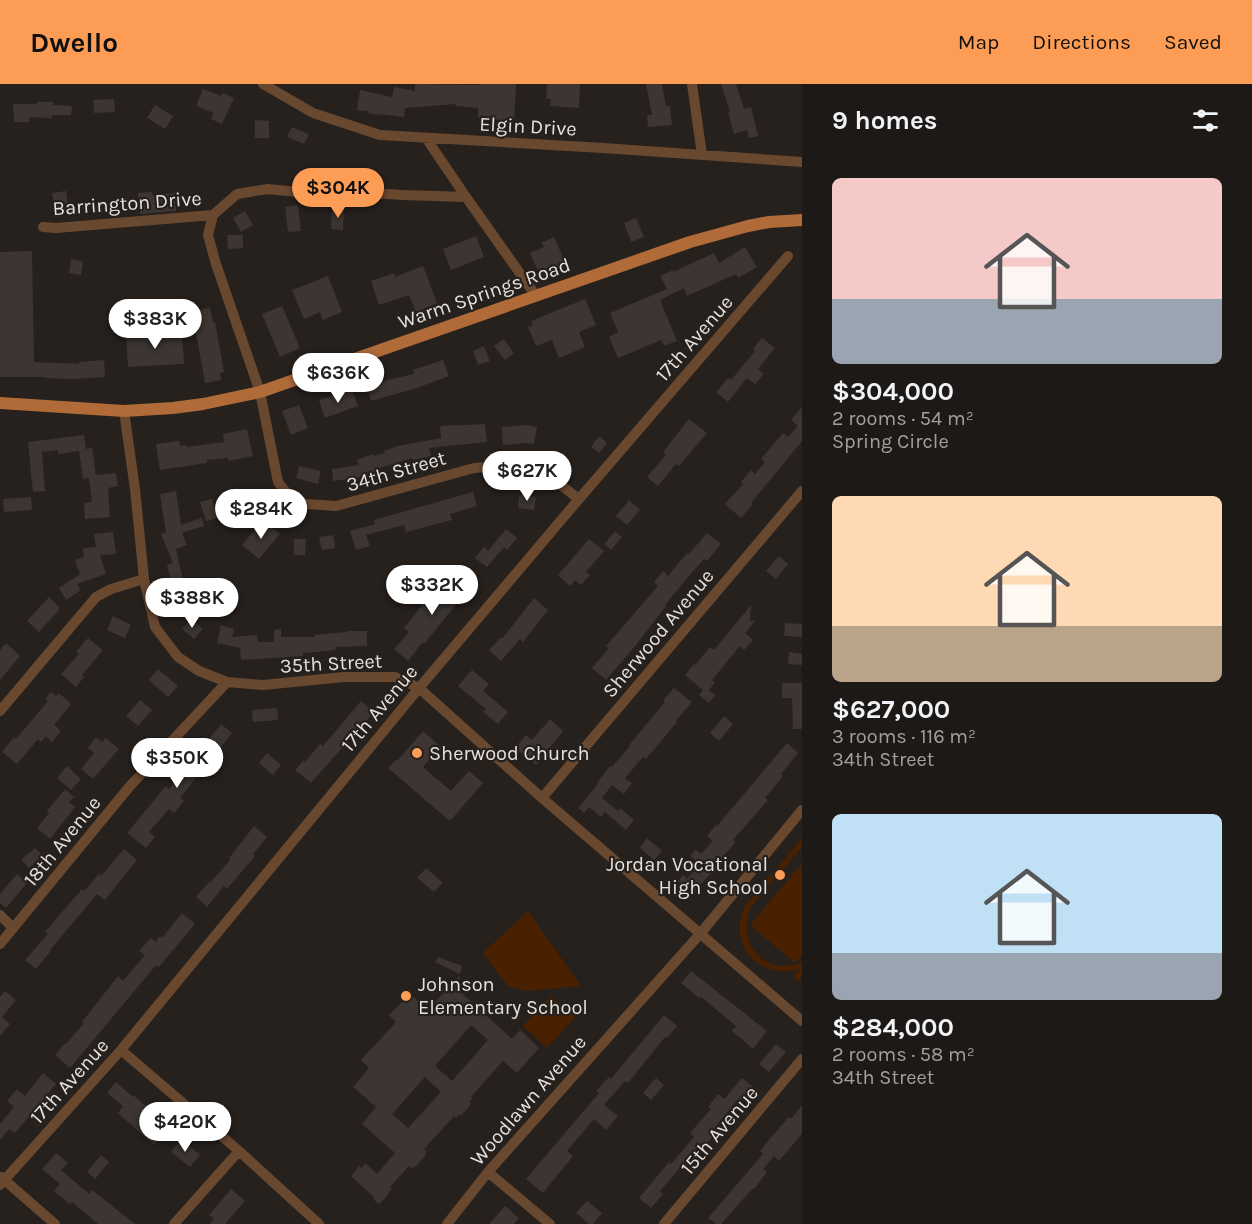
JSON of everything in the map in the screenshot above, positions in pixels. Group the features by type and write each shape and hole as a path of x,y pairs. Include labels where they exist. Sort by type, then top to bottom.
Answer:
{"main road":[{"name":"Warm Springs Road","path":"0,403 124,411 203,404 260,392 690,243 748,226 802,220"}],"street":[{"name":"Elgin Drive","path":"263,84 313,113 380,135 802,162"},
{"path":"692,84 702,155"},
{"path":"426,138 536,296"},
{"path":"213,215 237,194 268,189 318,194 359,192 466,197"},
{"name":"Barrington Drive","path":"43,227 56,228 213,215"},
{"name":"34th Street","path":"213,215 208,235 260,392 278,482 290,497 306,504 336,506 474,468 527,466 549,476 579,499"},
{"name":"17th Avenue","path":"1,1181 121,1050 418,688 788,256"},
{"name":"35th Street","path":"124,411 144,579 155,627 178,657 199,671 226,682 263,685 344,677 395,677 418,688 542,798 802,1021"},
{"name":"Sherwood Avenue","path":"542,798 802,491"},
{"path":"0,711 96,597 111,589 144,579"},
{"name":"18th Avenue","path":"0,944 130,786 226,682"},
{"name":"Woodlawn Avenue","path":"447,1224 488,1172 700,934 802,810"},
{"path":"0,915 14,928"},
{"path":"121,1050 239,1151 319,1224"},
{"name":"15th Avenue","path":"664,1224 802,1059"},
{"path":"174,1224 239,1151"},
{"path":"488,1172 550,1224"},
{"path":"1,1181 55,1224"}],"shaded area":[{"path":"802,838 802,847 751,907 747,920 750,944 765,961 789,966 802,962 802,977 798,981 793,977 799,969 781,971 760,965 755,961 743,944 740,924 746,904"},
{"path":"802,863 802,955 795,963 750,925"},
{"path":"528,911 581,986 527,991 508,986 483,953"},
{"path":"551,995 575,1017 547,1048 523,1026"}],"building":[{"path":"415,84 516,84 514,121 478,118 478,108 456,106 456,104 405,108 404,117 357,110 360,90 392,97 394,87 415,91"},
{"path":"547,84 580,84 579,108 550,106 551,99 546,99"},
{"path":"646,84 662,84 666,106 670,106 672,125 648,127 647,115 652,115"},
{"path":"721,84 736,84 744,109 751,107 758,136 749,138 747,130 734,134"},
{"path":"203,89 234,98 222,124 211,119 214,113 196,106"},
{"path":"114,99 115,112 94,113 93,100"},
{"path":"37,102 53,102 53,105 72,106 71,115 52,115 52,118 29,117 29,122 14,122 13,104 37,104"},
{"path":"155,105 173,116 165,129 147,118"},
{"path":"255,120 269,121 269,138 255,138"},
{"path":"292,127 309,134 304,144 287,137"},
{"path":"66,191 69,213 56,215 52,193"},
{"path":"152,192 152,195 175,193 176,211 140,214 138,193"},
{"path":"298,205 301,231 288,232 285,207"},
{"path":"332,208 344,208 343,230 331,229"},
{"path":"245,211 253,225 241,232 233,218"},
{"path":"636,218 644,237 631,242 624,223"},
{"path":"227,235 243,235 243,248 228,249"},
{"path":"476,236 484,257 451,270 443,249"},
{"path":"554,237 566,264 540,275 530,253 544,247 541,243"},
{"path":"745,247 757,267 738,278 736,274 687,296 684,288 660,300 677,341 664,346 661,340 618,358 609,337 618,332 610,313 667,289 660,276 714,253 719,263"},
{"path":"32,251 34,362 79,364 79,362 104,360 105,377 75,379 0,377 0,252"},
{"path":"71,259 83,261 81,275 69,273"},
{"path":"423,266 437,303 416,312 409,295 379,305 371,281 394,273 395,277"},
{"path":"328,276 342,312 323,320 320,312 304,319 292,290"},
{"path":"585,299 596,325 579,332 585,347 559,358 552,340 536,346 528,327 533,325 531,321"},
{"path":"282,306 300,348 280,357 262,314"},
{"path":"210,308 213,322 215,322 224,372 220,373 221,380 205,383 192,311"},
{"path":"182,332 184,364 128,367 126,335"},
{"path":"762,338 775,348 758,369 764,374 755,384 747,378 728,402 716,392 728,378 731,380 755,351 753,349"},
{"path":"504,339 514,353 505,360 494,346"},
{"path":"484,346 490,361 478,365 473,351"},
{"path":"443,360 449,376 371,401 367,385 414,374 413,370"},
{"path":"352,390 358,406 325,418 319,400"},
{"path":"299,405 308,428 291,435 282,411"},
{"path":"802,407 802,441 741,518 725,504 743,484 741,482 751,470 755,474 765,462 761,459 783,433 788,437 798,426 791,420"},
{"path":"689,419 707,433 679,466 676,464 658,486 647,477 666,455 663,452"},
{"path":"485,424 487,442 429,448 431,456 413,460 412,458 357,478 333,481 332,469 359,465 357,460 373,454 374,456 385,453 384,451 398,446 441,438 440,426"},
{"path":"525,425 537,427 534,444 503,445 502,427"},
{"path":"247,429 253,456 229,461 228,458 207,460 207,463 160,470 156,444 179,441 180,446 186,445 186,447 224,442 223,434"},
{"path":"84,435 86,449 92,448 96,475 116,473 118,486 108,488 110,517 85,519 84,503 92,502 89,478 83,479 79,451 58,454 58,450 42,452 45,491 33,492 28,442"},
{"path":"599,436 607,443 599,453 591,447"},
{"path":"299,466 321,471 318,484 296,478"},
{"path":"176,491 181,525 202,518 204,526 182,533 187,545 176,549 183,580 179,581 194,607 183,613 171,593 174,592 167,565 173,563 161,534 166,533 160,494"},
{"path":"473,492 477,506 450,514 452,520 406,532 404,525 366,535 370,546 356,550 350,531 375,524 374,520"},
{"path":"519,495 536,497 534,510 518,508"},
{"path":"31,497 32,510 4,512 3,499"},
{"path":"212,499 217,518 206,521 200,502"},
{"path":"629,500 640,510 627,525 616,516"},
{"path":"263,520 280,534 259,559 242,545"},
{"path":"506,529 517,538 507,550 504,547 487,567 475,558 484,547 488,551"},
{"path":"615,531 622,537 611,550 604,544"},
{"path":"113,532 116,554 100,555 106,574 77,584 81,590 66,600 59,588 80,574 75,560 84,557 83,548 96,547 94,534"},
{"path":"707,533 721,544 707,561 704,559 688,577 606,680 592,668 609,648 606,646 658,586 654,582 663,571 668,576"},
{"path":"333,535 335,548 322,550 319,537"},
{"path":"294,539 306,539 305,555 294,555"},
{"path":"589,539 604,551 586,572 590,575 581,585 575,580 570,586 558,575"},
{"path":"779,556 788,564 776,579 766,571"},
{"path":"466,571 476,580 408,661 394,649 409,632 404,628 429,596 434,601 448,584 452,587"},
{"path":"49,597 59,607 59,610 39,632 27,621"},
{"path":"534,598 548,610 523,642 520,639 501,661 489,650 500,638 502,639"},
{"path":"751,605 750,621 755,621 745,633 753,640 744,650 740,646 712,680 715,682 709,690 715,695 709,703 699,695 703,690 685,675 710,647 714,650"},
{"path":"113,616 131,625 125,638 107,630"},
{"path":"191,619 203,629 194,639 182,629"},
{"path":"785,623 802,624 802,637 784,636"},
{"path":"221,625 234,629 232,637 257,635 258,642 274,642 274,630 281,629 281,637 315,637 315,635 347,631 367,631 367,646 335,647 336,650 303,653 303,656 241,660 240,648 217,643"},
{"path":"88,638 103,650 82,675 84,677 76,687 61,674 79,654 76,652"},
{"path":"6,643 20,656 0,680 0,650"},
{"path":"789,652 802,654 802,665 788,664"},
{"path":"158,669 178,686 168,697 149,680"},
{"path":"472,670 489,684 483,691 508,712 498,724 483,712 486,709 458,686"},
{"path":"782,683 802,683 802,729 793,729 792,698 782,698"},
{"path":"674,688 692,702 646,759 643,757 625,778 632,783 624,794 612,785 602,798 618,811 620,808 634,820 626,830 605,812 601,817 589,807 584,813 578,808 610,766 612,767 630,746"},
{"path":"51,692 56,696 59,693 71,704 54,725 61,731 52,742 46,736 41,742 38,739 17,764 2,752 48,701 45,699"},
{"path":"140,700 152,710 138,726 126,716"},
{"path":"361,701 374,712 311,783 295,770 320,744 323,746"},
{"path":"277,708 278,720 253,722 252,710"},
{"path":"724,716 733,724 719,741 710,733"},
{"path":"550,719 563,731 536,765 515,748 526,735 532,740"},
{"path":"221,724 232,733 180,798 184,801 174,813 169,809 149,832 155,837 146,848 127,833 166,786 169,789"},
{"path":"423,731 440,746 423,767 451,791 469,771 483,783 450,821 388,768"},
{"path":"96,737 102,742 106,738 119,749 93,779 81,769 94,753 88,748"},
{"path":"787,743 798,753 765,798 768,800 733,840 736,842 720,860 722,861 693,893 678,881 683,875 687,879 700,864 690,856 696,850 701,854 713,841 707,836"},
{"path":"267,753 281,765 273,775 259,763"},
{"path":"67,766 81,779 71,790 57,778"},
{"path":"65,789 74,797 69,802 75,807 50,839 37,828"},
{"path":"254,826 267,837 253,854 255,856 227,889 224,886 207,907 196,897 230,860 229,858"},
{"path":"647,838 662,851 654,860 640,848"},
{"path":"35,848 42,855 29,868 21,860"},
{"path":"124,849 137,860 105,900 97,894 36,969 25,960 48,934 45,932 82,889 84,891 99,874 101,876"},
{"path":"426,868 443,883 434,892 417,878"},
{"path":"17,874 27,883 6,908 0,903 0,894"},
{"path":"182,913 195,924 159,967 156,965 70,1068 55,1055 84,1023 82,1022 118,976 123,981 145,955 139,951 151,938 156,942 160,936 162,938"},
{"path":"438,957 462,966 460,974 435,962"},
{"path":"691,971 767,1031 753,1049 732,1031 736,1026 681,983"},
{"path":"460,975 457,989 512,1039 520,1030 539,1048 517,1073 503,1061 471,1097 469,1102 471,1104 461,1116 459,1114 456,1118 454,1116 424,1149 427,1152 426,1155 412,1169 409,1166 390,1187 392,1189 389,1194 379,1204 351,1176 359,1166 362,1168 365,1163 377,1174 395,1153 362,1124 376,1107 353,1087 369,1068 361,1060 396,1022 389,1015 410,994 428,1010","holes":["471,1025 488,1040 452,1081 435,1066","425,1077 441,1092 408,1128 392,1114"]},
{"path":"5,991 16,1000 2,1017 10,1024 0,1036 0,997"},
{"path":"664,1015 677,1026 667,1038 665,1037 628,1083 625,1081 604,1105 618,1116 606,1130 594,1119 567,1151 573,1156 543,1193 526,1179 599,1093 596,1091 609,1077 611,1079"},
{"path":"776,1044 786,1052 769,1072 759,1064"},
{"path":"43,1073 56,1084 15,1133 9,1129 0,1140 0,1124 14,1107 7,1101 17,1089 25,1096"},
{"path":"656,1078 664,1085 651,1100 643,1093"},
{"path":"742,1078 753,1087 741,1101 739,1098 716,1126 720,1128 689,1165 685,1162 660,1191 663,1194 651,1208 639,1198 669,1162 671,1164 694,1137 690,1133 711,1109 708,1107 718,1094 724,1099"},
{"path":"116,1082 152,1111 148,1115 166,1130 154,1145 118,1113 123,1106 107,1093"},
{"path":"802,1105 802,1134 779,1161 774,1156 763,1169 767,1172 754,1189 721,1224 716,1224 708,1218 763,1154 760,1151 774,1134 789,1117 791,1119"},
{"path":"181,1139 200,1155 190,1167 171,1152"},
{"path":"56,1153 68,1163 61,1170 89,1194 92,1190 135,1224 98,1224 72,1202 70,1204 54,1191 60,1184 42,1169"},
{"path":"101,1155 109,1162 95,1179 87,1172"},
{"path":"231,1189 245,1201 225,1224 210,1224 214,1219 209,1215"},
{"path":"587,1201 602,1213 593,1224 589,1224 576,1213"},
{"path":"505,1206 519,1218 514,1224 489,1224"}],"place":[{"name":"Sherwood Church","path":"417,753"},
{"name":"Jordan Vocational High School","path":"780,875"},
{"name":"Johnson Elementary School","path":"406,996"}]}
